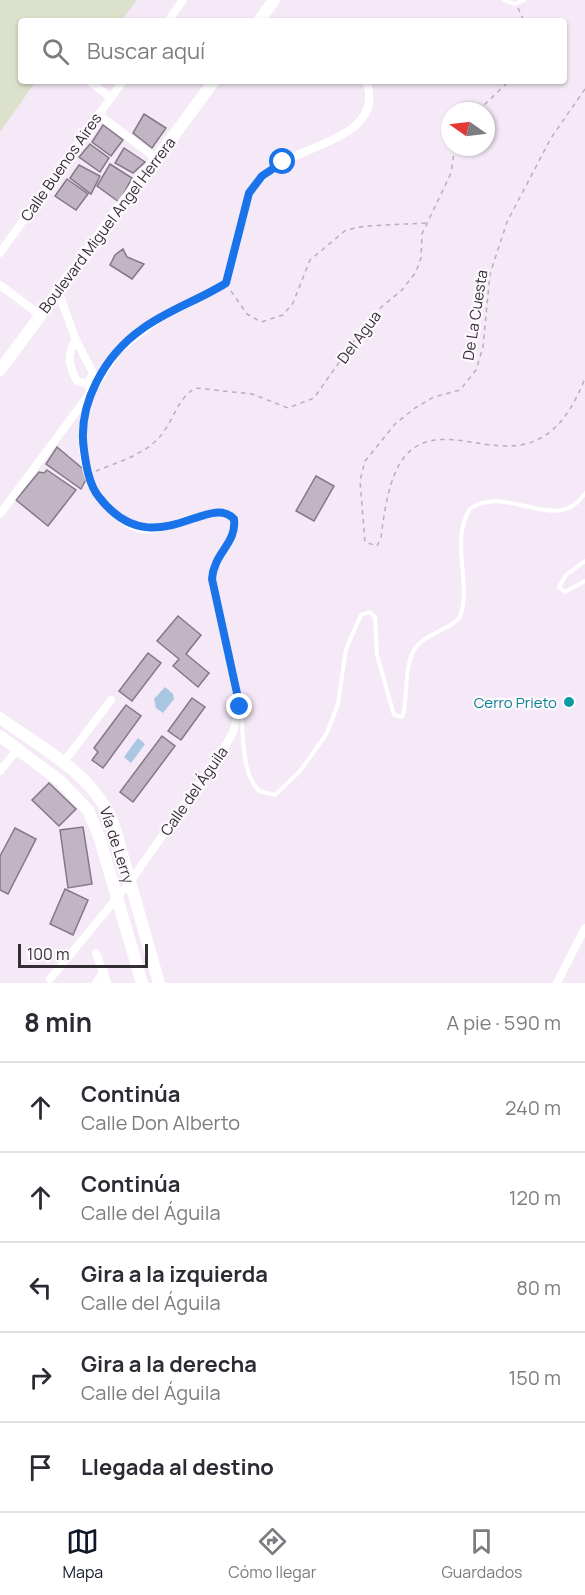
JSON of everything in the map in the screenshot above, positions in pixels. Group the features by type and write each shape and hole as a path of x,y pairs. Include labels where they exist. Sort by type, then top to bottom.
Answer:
{"street":[{"path":"170,18 183,0"},
{"path":"261,18 274,0"},
{"path":"93,84 110,97"},
{"name":"Calle Buenos Aires","path":"0,253 121,84"},
{"name":"Boulevard Miguel Angel Herrera","path":"1,366 212,84"},
{"path":"0,514 118,350 141,330 226,283 244,209 256,183 283,162 345,134 354,127 363,117 371,96 367,84"},
{"path":"98,114 157,159"},
{"path":"0,285 40,315"},
{"path":"58,291 76,340 93,373 82,439 89,474 99,497 114,513 136,527 161,529 216,512 227,514 234,519 234,531 216,559 212,579 240,707"},
{"path":"76,340 72,346 69,365 76,381 89,388"},
{"path":"63,763 111,700"},
{"name":"Calle del Águila","path":"50,979 129,882 227,743 240,707"},
{"name":"Vía de Lerry","path":"0,718 63,763 87,783 106,806 115,829 159,983"},
{"name":"Vía de Lerry","path":"0,736 38,763 71,791 88,810 99,836 142,983"},
{"path":"0,771 18,748"},
{"path":"38,763 47,752"},
{"path":"556,983 585,928"},
{"path":"96,953 108,983"},
{"path":"138,966 152,962"},
{"path":"96,983 104,971"}],"lane":[{"path":"504,0 515,4 524,0"},
{"path":"240,707 251,778 259,791 275,795 301,770 327,733 338,704 346,650 361,615 367,612 374,614 376,649 385,690 394,715 402,717 405,713 405,684 414,650 430,634 454,623 461,614 465,581 461,538 470,509 485,503 504,502 561,511 576,503 585,493"},
{"path":"585,561 566,575 559,587 565,592 585,581"}],"path":[{"path":"515,4 522,18"},
{"path":"487,102 506,84"},
{"name":"De La Cuesta","path":"585,89 551,138 507,222 490,274 483,347 472,377 460,390 434,397 415,408 395,424 365,461 360,481 365,542 377,546 381,538 394,478 406,455 420,444 444,440 518,447 547,436 574,406 585,378"},
{"name":"Del Agua","path":"89,474 148,446 162,435 182,397 195,388 252,394 288,408 314,398 373,314 402,290 416,272 421,258 422,234 451,173 454,156"},
{"path":"226,283 247,314 261,322 270,321 283,315 293,303 310,260 346,230 366,226 426,223"}],"green space":[{"path":"0,0 137,0 123,18 18,18 18,84 34,84 0,132"}],"water":[{"path":"165,687 173,694 174,699 163,713 156,708 154,699"},
{"path":"138,738 145,744 131,763 124,757"}],"building":[{"path":"144,114 166,128 152,148 133,133"},
{"path":"103,125 123,140 111,156 92,142"},
{"path":"90,144 109,158 100,172 79,157"},
{"path":"124,148 145,162 133,173 115,163"},
{"path":"110,164 132,178 119,202 97,186"},
{"path":"79,165 100,176 91,194 70,178"},
{"path":"67,179 88,194 76,210 55,196"},
{"path":"123,249 127,257 144,264 132,279 110,265 115,255"},
{"path":"57,447 89,474 81,489 46,464"},
{"path":"47,470 76,490 48,526 16,500 39,472 44,473"},
{"path":"316,476 334,486 314,521 296,511"},
{"path":"178,616 201,635 186,654 209,673 198,687 173,666 179,659 157,641"},
{"path":"148,653 161,663 132,701 119,691"},
{"path":"192,698 205,707 181,740 168,731"},
{"path":"126,705 141,716 103,768 92,760 98,752 94,748"},
{"path":"162,736 175,746 133,802 120,792"},
{"path":"49,783 76,809 59,826 32,800"},
{"path":"83,827 92,884 68,888 60,830"},
{"path":"15,828 36,839 8,894 0,890 0,856"},
{"path":"65,889 88,900 73,935 50,924"}],"place":[{"name":"Cerro Prieto","path":"569,702"}],"route":[{"path":"240,707 212,579 213,565 234,531 234,519 227,514 216,512 161,529 142,529 130,524 114,513 93,488 82,439 91,392 118,350 141,330 160,318 226,283 232,268 249,193 262,176 283,162"}]}
